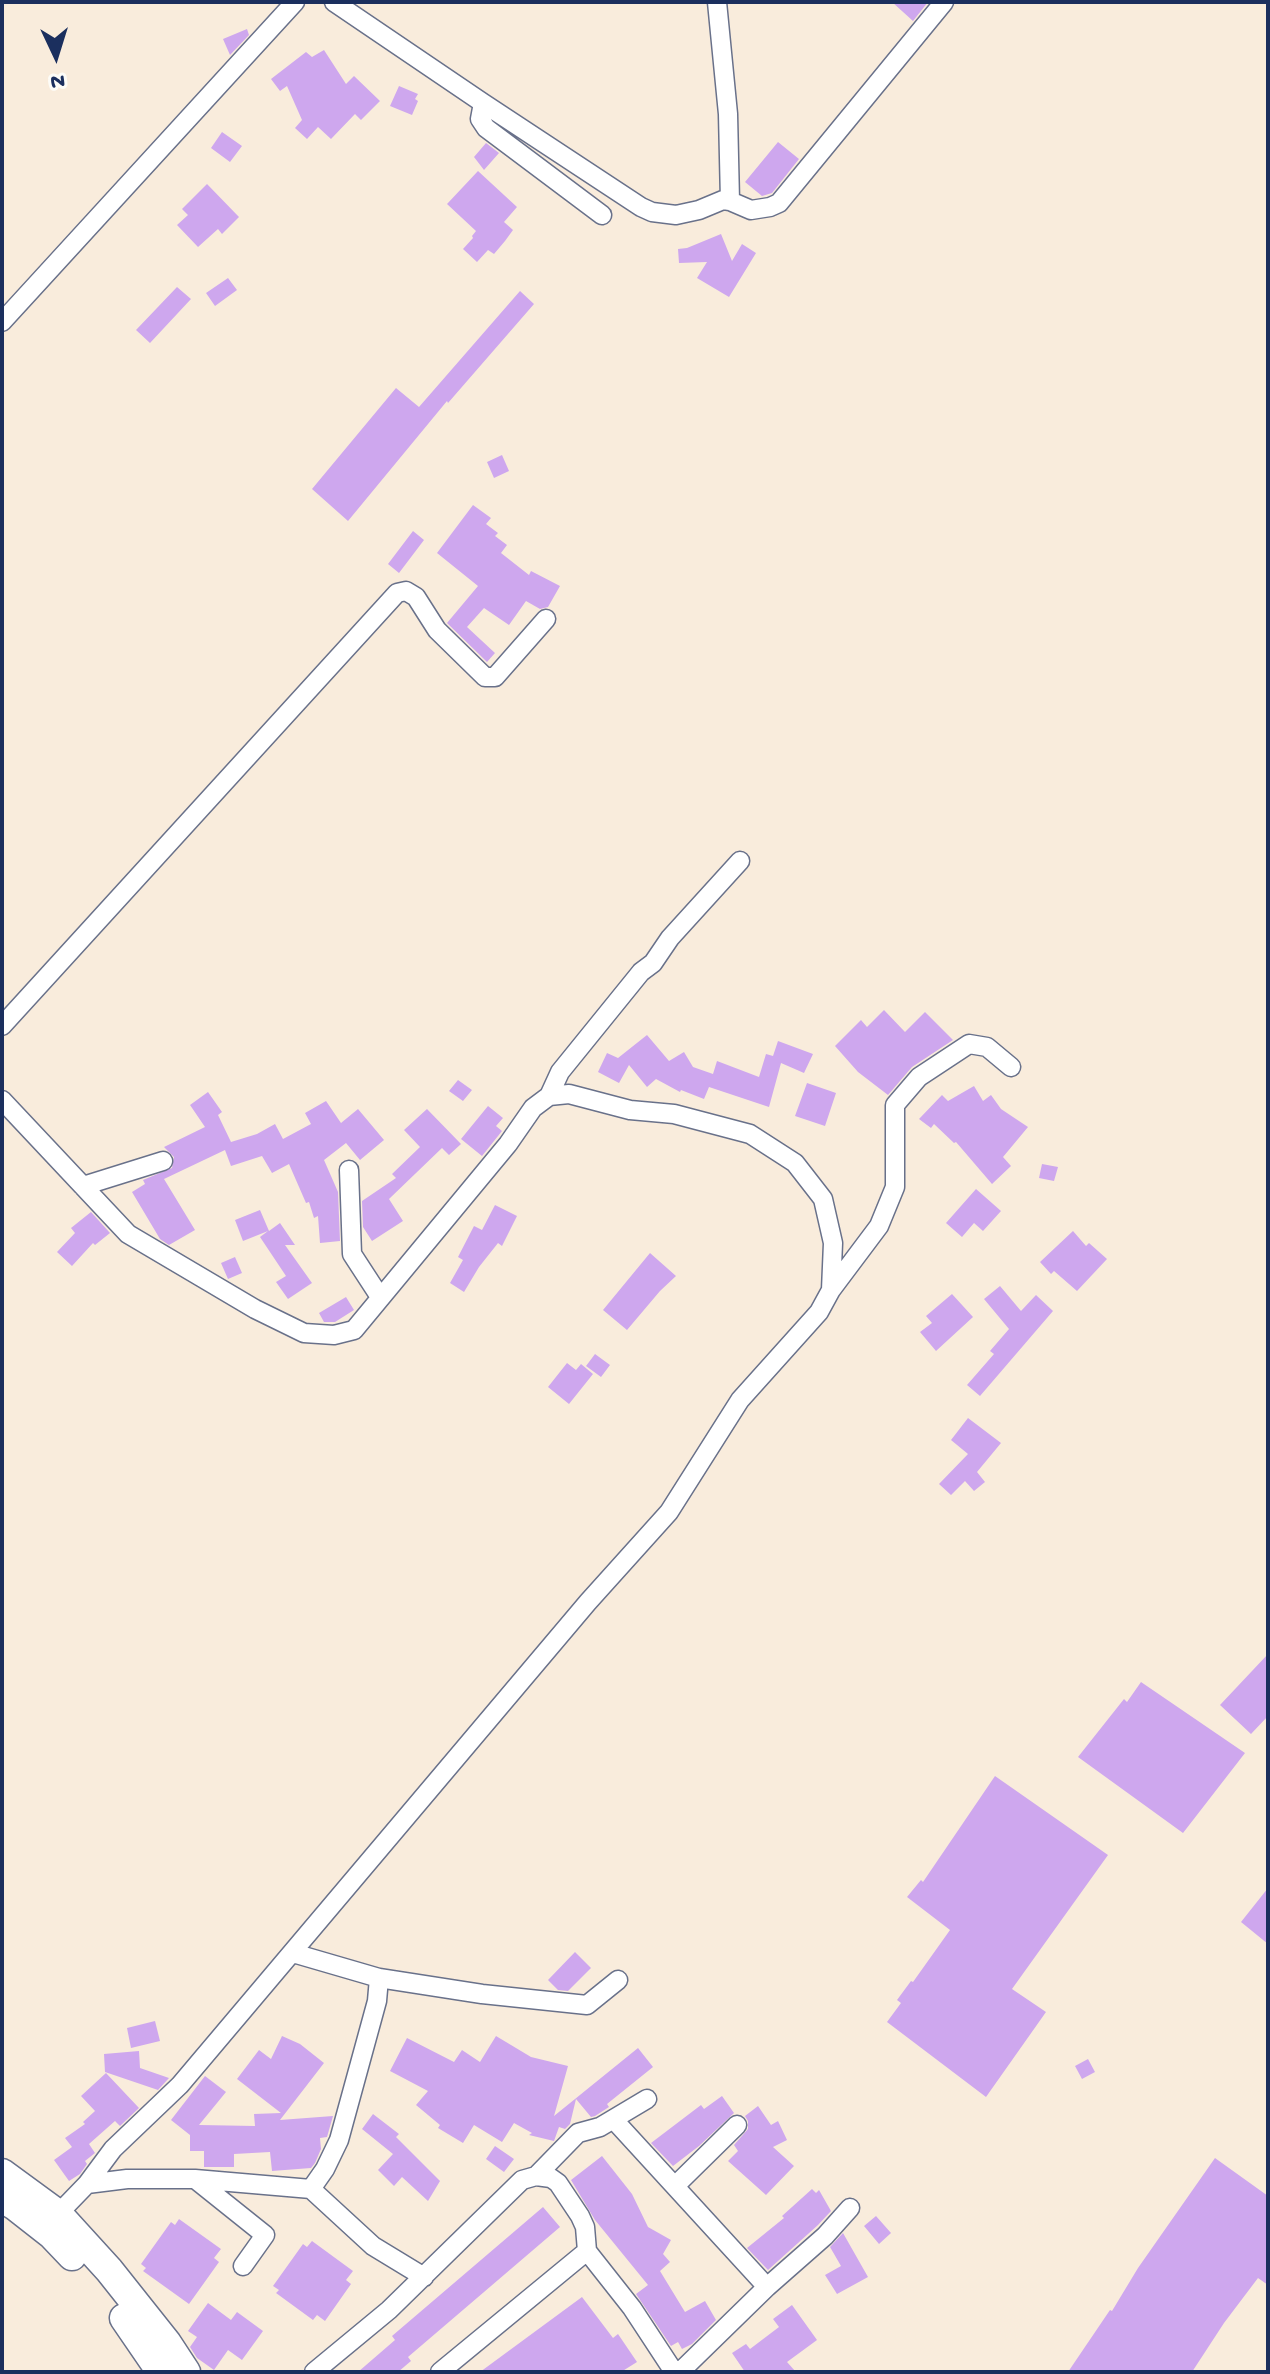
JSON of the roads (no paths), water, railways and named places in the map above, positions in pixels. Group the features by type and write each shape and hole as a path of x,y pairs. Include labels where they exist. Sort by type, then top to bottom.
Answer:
{"main road":[{"path":"2,2173 58,2214 109,2270 186,2372"},
{"path":"2,2198 52,2235 90,2275 161,2372"}],"street":[{"path":"5,312 295,2"},
{"path":"334,2 641,207 676,215 699,210 716,201 730,201 751,210 761,210 786,197 944,2"},
{"path":"717,2 728,114 730,201"},
{"path":"483,103 480,119 486,128 602,215"},
{"path":"2,1026 397,593 406,591 416,597 437,630 485,677 495,677 546,619"},
{"path":"2,1100 128,1234 255,1309 304,1333 334,1335 354,1330 500,1153 533,1108 549,1096 560,1072 641,972 653,963 670,938 740,861"},
{"path":"58,2214 87,2184 113,2149 180,2085 588,1602 669,1512 740,1400 819,1312 831,1290 879,1226 895,1187 895,1105 919,1077 969,1044 987,1047 1011,1067"},
{"path":"549,1096 569,1094 630,1110 674,1114 750,1134 795,1163 823,1199 833,1243 831,1290"},
{"path":"83,1186 163,1161"},
{"path":"349,1170 352,1254 380,1297"},
{"path":"293,1953 379,1978 482,1994 587,2005 618,1980"},
{"path":"311,2189 339,2140 377,2001 379,1978"},
{"path":"536,2176 578,2133 600,2127 647,2099"},
{"path":"614,2120 767,2287"},
{"path":"675,2186 737,2125"},
{"path":"314,2372 389,2310 522,2180 545,2176 558,2183 585,2227 587,2251 632,2308 676,2372 684,2368 767,2287 825,2236 850,2208"},
{"path":"87,2184 127,2179 195,2179 311,2189 373,2246 424,2277"},
{"path":"195,2179 265,2235 243,2266"},
{"path":"440,2372 587,2251"}]}
